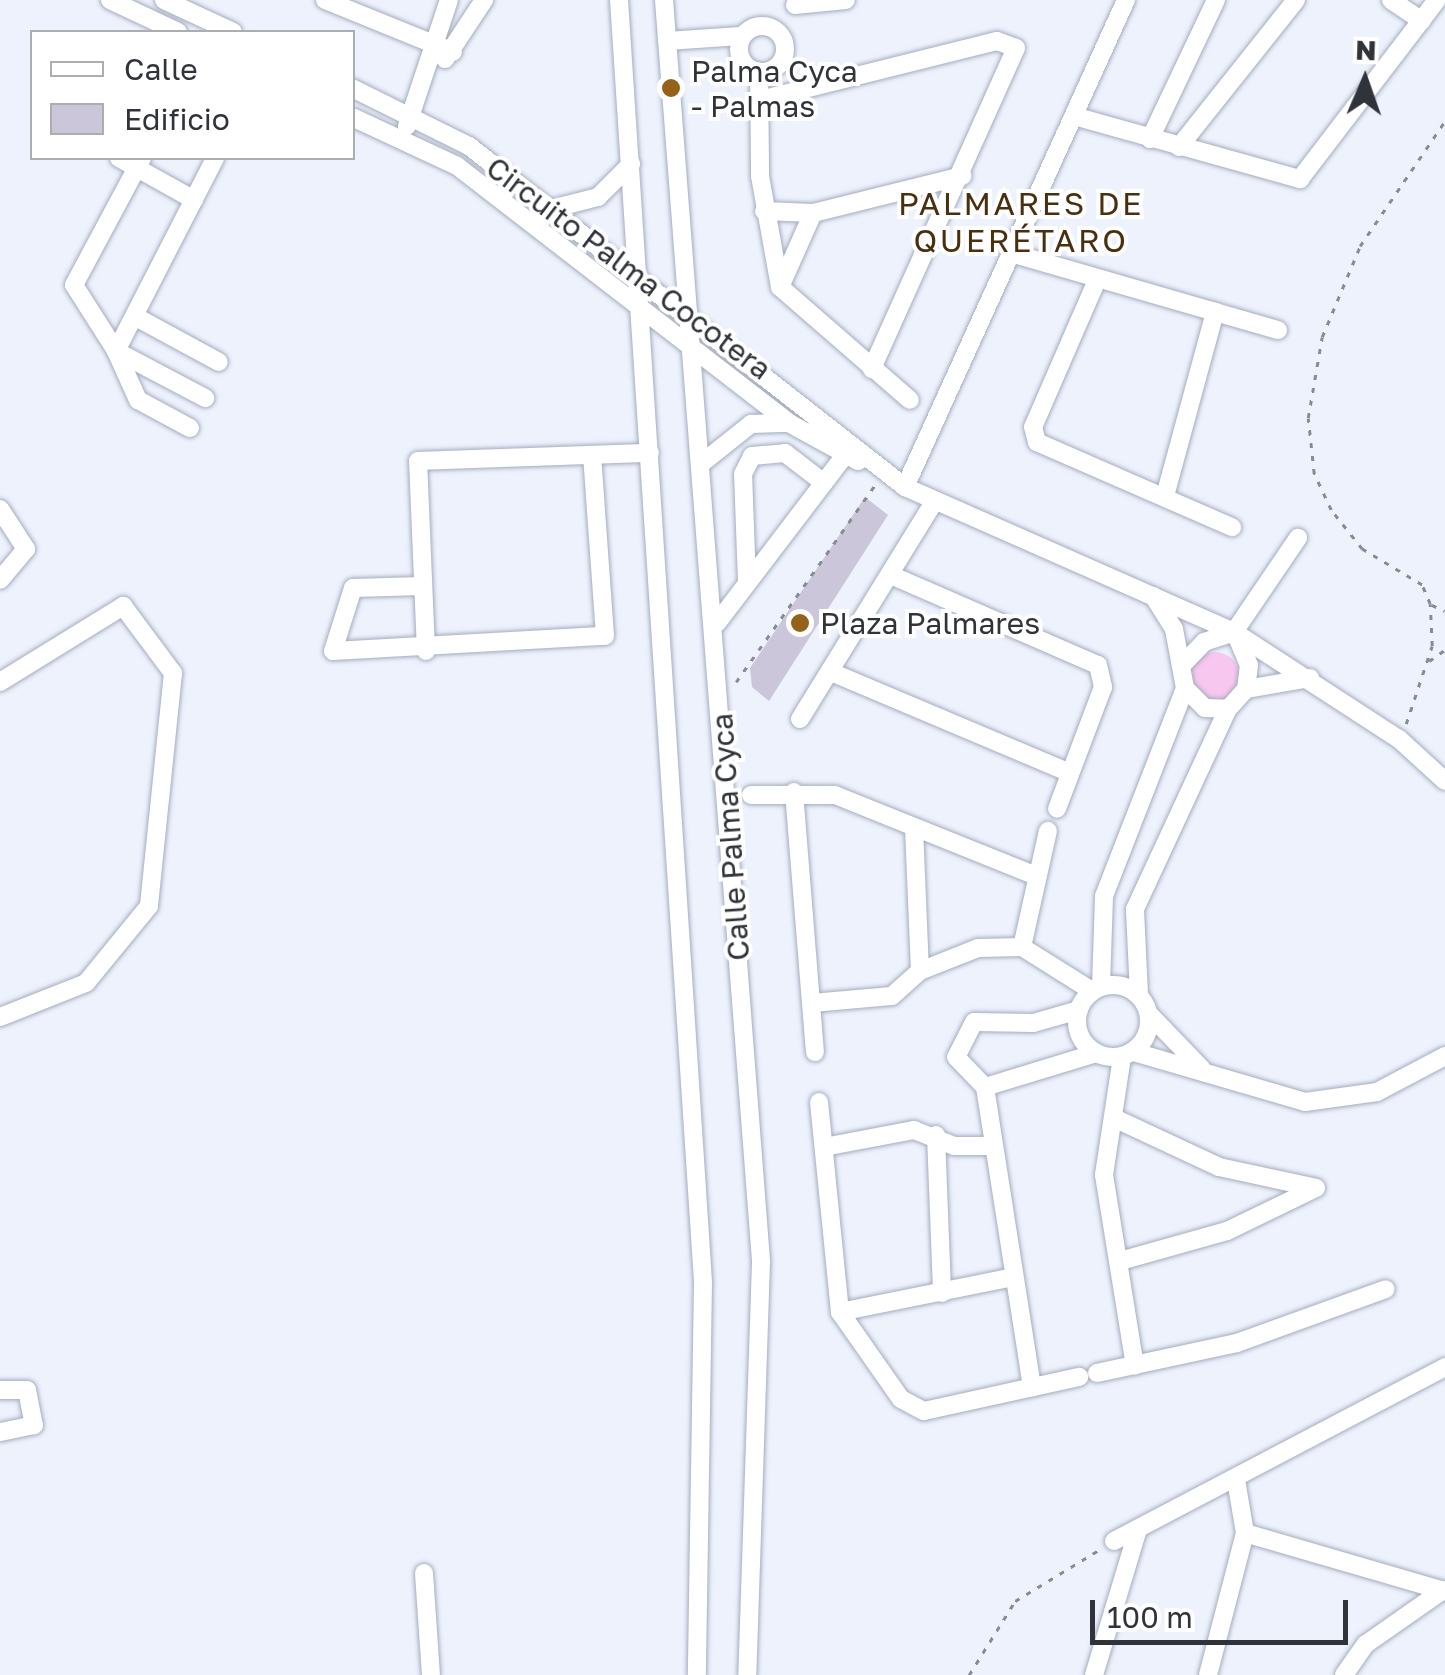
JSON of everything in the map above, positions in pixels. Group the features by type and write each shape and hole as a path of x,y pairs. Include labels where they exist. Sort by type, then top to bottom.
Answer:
{"street":[{"path":"110,0 174,30"},
{"path":"164,0 230,30"},
{"path":"327,0 454,52"},
{"path":"400,140 434,68 435,45 450,0"},
{"path":"434,68 454,52 484,0"},
{"name":"Calle Palma Cyca","path":"619,0 644,314 703,1299 696,1675"},
{"name":"Calle Palma Cyca","path":"664,0 717,623 764,1325 747,1675"},
{"path":"668,45 739,44 776,29 796,2 846,0"},
{"path":"905,486 1126,0"},
{"path":"1150,139 1216,0"},
{"path":"1180,148 1296,0"},
{"path":"1391,0 1422,21"},
{"path":"1074,116 1300,179 1438,0"},
{"path":"760,72 786,50 776,29"},
{"path":"760,100 1009,41 1016,58 872,368"},
{"path":"739,44 760,72 764,211 780,287 910,400"},
{"name":"Circuito Palma Cocotera","path":"355,89 412,116 551,209 689,314 848,451"},
{"name":"Circuito Palma Cocotera","path":"355,118 400,140 542,225 644,314 789,423 848,451 933,504 1234,632 1399,739 1445,780"},
{"path":"116,351 214,160"},
{"path":"190,428 138,400 116,351 74,285 140,163 194,200"},
{"path":"551,209 598,197 631,164"},
{"path":"764,211 814,213 962,176"},
{"path":"780,287 814,213"},
{"path":"1012,252 1278,330"},
{"path":"1097,280 1033,434 1232,526"},
{"path":"1164,496 1214,312"},
{"path":"136,317 219,362"},
{"path":"116,351 206,398"},
{"path":"702,463 751,424 789,423"},
{"path":"717,623 848,451"},
{"path":"747,582 745,466 760,453 784,453 824,483"},
{"path":"426,651 418,461 650,454"},
{"path":"422,586 354,588 332,648 426,651 605,636 592,455"},
{"path":"800,719 893,576 933,504"},
{"path":"0,509 26,549 0,580"},
{"path":"1185,662 1204,642 1234,632 1298,538"},
{"path":"893,576 1098,665 1103,687 1057,809"},
{"path":"1096,1053 1083,1042 1104,896 1185,688 1185,662 1153,595"},
{"path":"0,682 123,606 174,673 149,906 86,983 0,1017"},
{"path":"1234,632 1247,656 1246,689"},
{"path":"831,672 1070,773"},
{"path":"1210,1077 1150,1014 1139,995 1135,908 1228,709 1246,689 1310,678"},
{"path":"1185,688 1204,708 1228,709"},
{"path":"794,792 814,1052"},
{"path":"752,794 835,794 1032,874"},
{"path":"914,828 920,971"},
{"path":"1022,946 1032,874 1048,831"},
{"path":"812,1003 892,996 920,971 958,952 1022,946 1056,964 1089,997"},
{"path":"1032,1387 986,1095 962,1070 963,1031 1089,997 1139,995"},
{"path":"1135,1366 1104,1175 1128,1054 1150,1014"},
{"path":"986,1095 1096,1053 1128,1054 1304,1102 1377,1092 1445,1056"},
{"path":"820,1102 840,1312 912,1410 1237,1344 1386,1290"},
{"path":"1114,1118 1219,1167 1316,1188 1227,1231 1120,1261"},
{"path":"824,1147 914,1130 992,1146"},
{"path":"936,1136 942,1293"},
{"path":"840,1312 1013,1277"},
{"path":"1114,1542 1445,1368"},
{"path":"0,1390 27,1390 34,1426 1,1432"},
{"path":"1208,1675 1245,1533 1236,1480"},
{"path":"1094,1675 1138,1530"},
{"path":"1245,1533 1444,1591"},
{"path":"424,1572 431,1675"},
{"path":"1344,1675 1366,1644 1444,1591"}],"path":[{"path":"1399,739 1428,662 1430,604 1422,585 1362,549 1331,510 1314,474 1308,418 1322,338 1360,246 1445,122"},
{"path":"720,708 859,499 888,474"},
{"path":"1430,604 1445,611"},
{"path":"1428,662 1445,650"},
{"path":"970,1675 1016,1601 1114,1542"}],"shaded area":[{"path":"1215,652 1232,660 1240,677 1232,694 1215,702 1198,694 1190,677 1198,660"}],"building":[{"name":"Plaza Palmares","path":"865,497 888,515 769,701 752,687 750,668"}],"place":[{"name":"Palma Cyca - Palmas","path":"671,88"},
{"name":"Plaza Palmares","path":"800,623"}],"district":[{"name":"PALMARES DE QUERÉTARO","path":"1021,222"}]}
